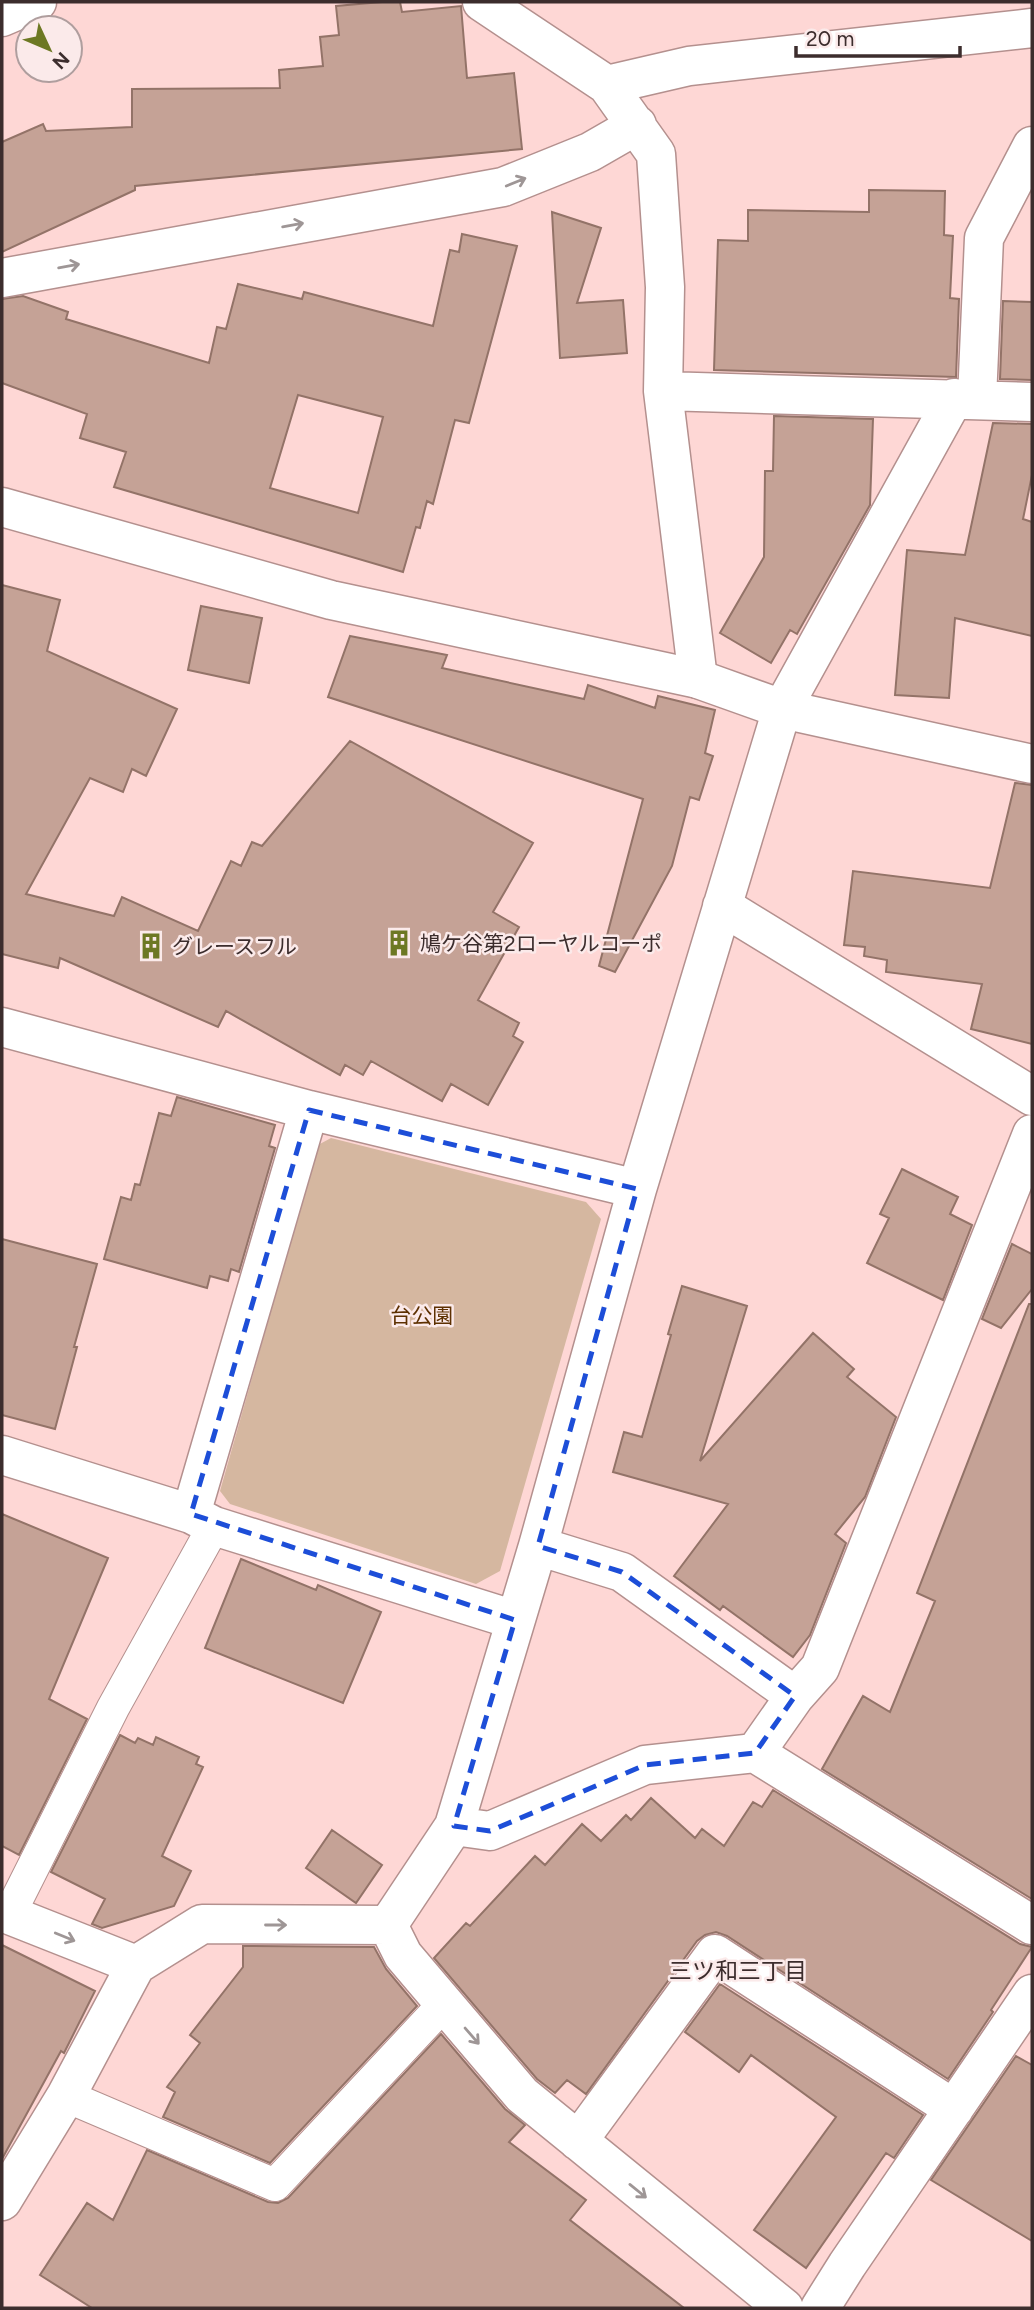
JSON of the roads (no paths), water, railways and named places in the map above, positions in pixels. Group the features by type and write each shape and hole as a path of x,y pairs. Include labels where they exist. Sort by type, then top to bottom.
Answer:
{"street":[{"path":"2,17 37,2"},
{"path":"482,2 607,85 656,154 665,287 663,391 698,679"},
{"path":"607,85 689,66 1032,28"},
{"path":"2,278 503,187 590,152 636,125"},
{"path":"388,1925 454,1826 538,1546 637,1189 782,709 966,399 984,238 1032,146"},
{"path":"663,391 1032,402"},
{"path":"2,507 331,600 698,679 782,709 1032,764"},
{"path":"722,906 1032,1096"},
{"path":"2,1027 309,1110 637,1189"},
{"path":"202,1520 309,1110"},
{"path":"755,1753 795,1696 820,1668 1032,1134"},
{"path":"2,1455 515,1619"},
{"path":"538,1546 622,1572 795,1696"},
{"path":"454,1826 490,1831 646,1765 755,1753 1032,1925"},
{"path":"5,1913 136,1965"},
{"path":"2,2201 66,2096 136,1965 202,1924 388,1925"},
{"path":"388,1925 403,1955 522,2095 784,2308"},
{"path":"578,2141 715,1954 954,2109"},
{"path":"821,2308 847,2265 1032,1994"}],"lane":[{"path":"5,1913 113,1708 202,1520"},
{"path":"66,2096 275,2185 444,2004"}],"place":[{"name":"鳩ケ谷第2ローヤルコーポ","path":"399,943"},
{"name":"グレースフル","path":"151,946"}],"district":[{"name":"三ツ和三丁目","path":"738,1971"}],"park label":[{"name":"台公園","path":"422,1315"}]}
